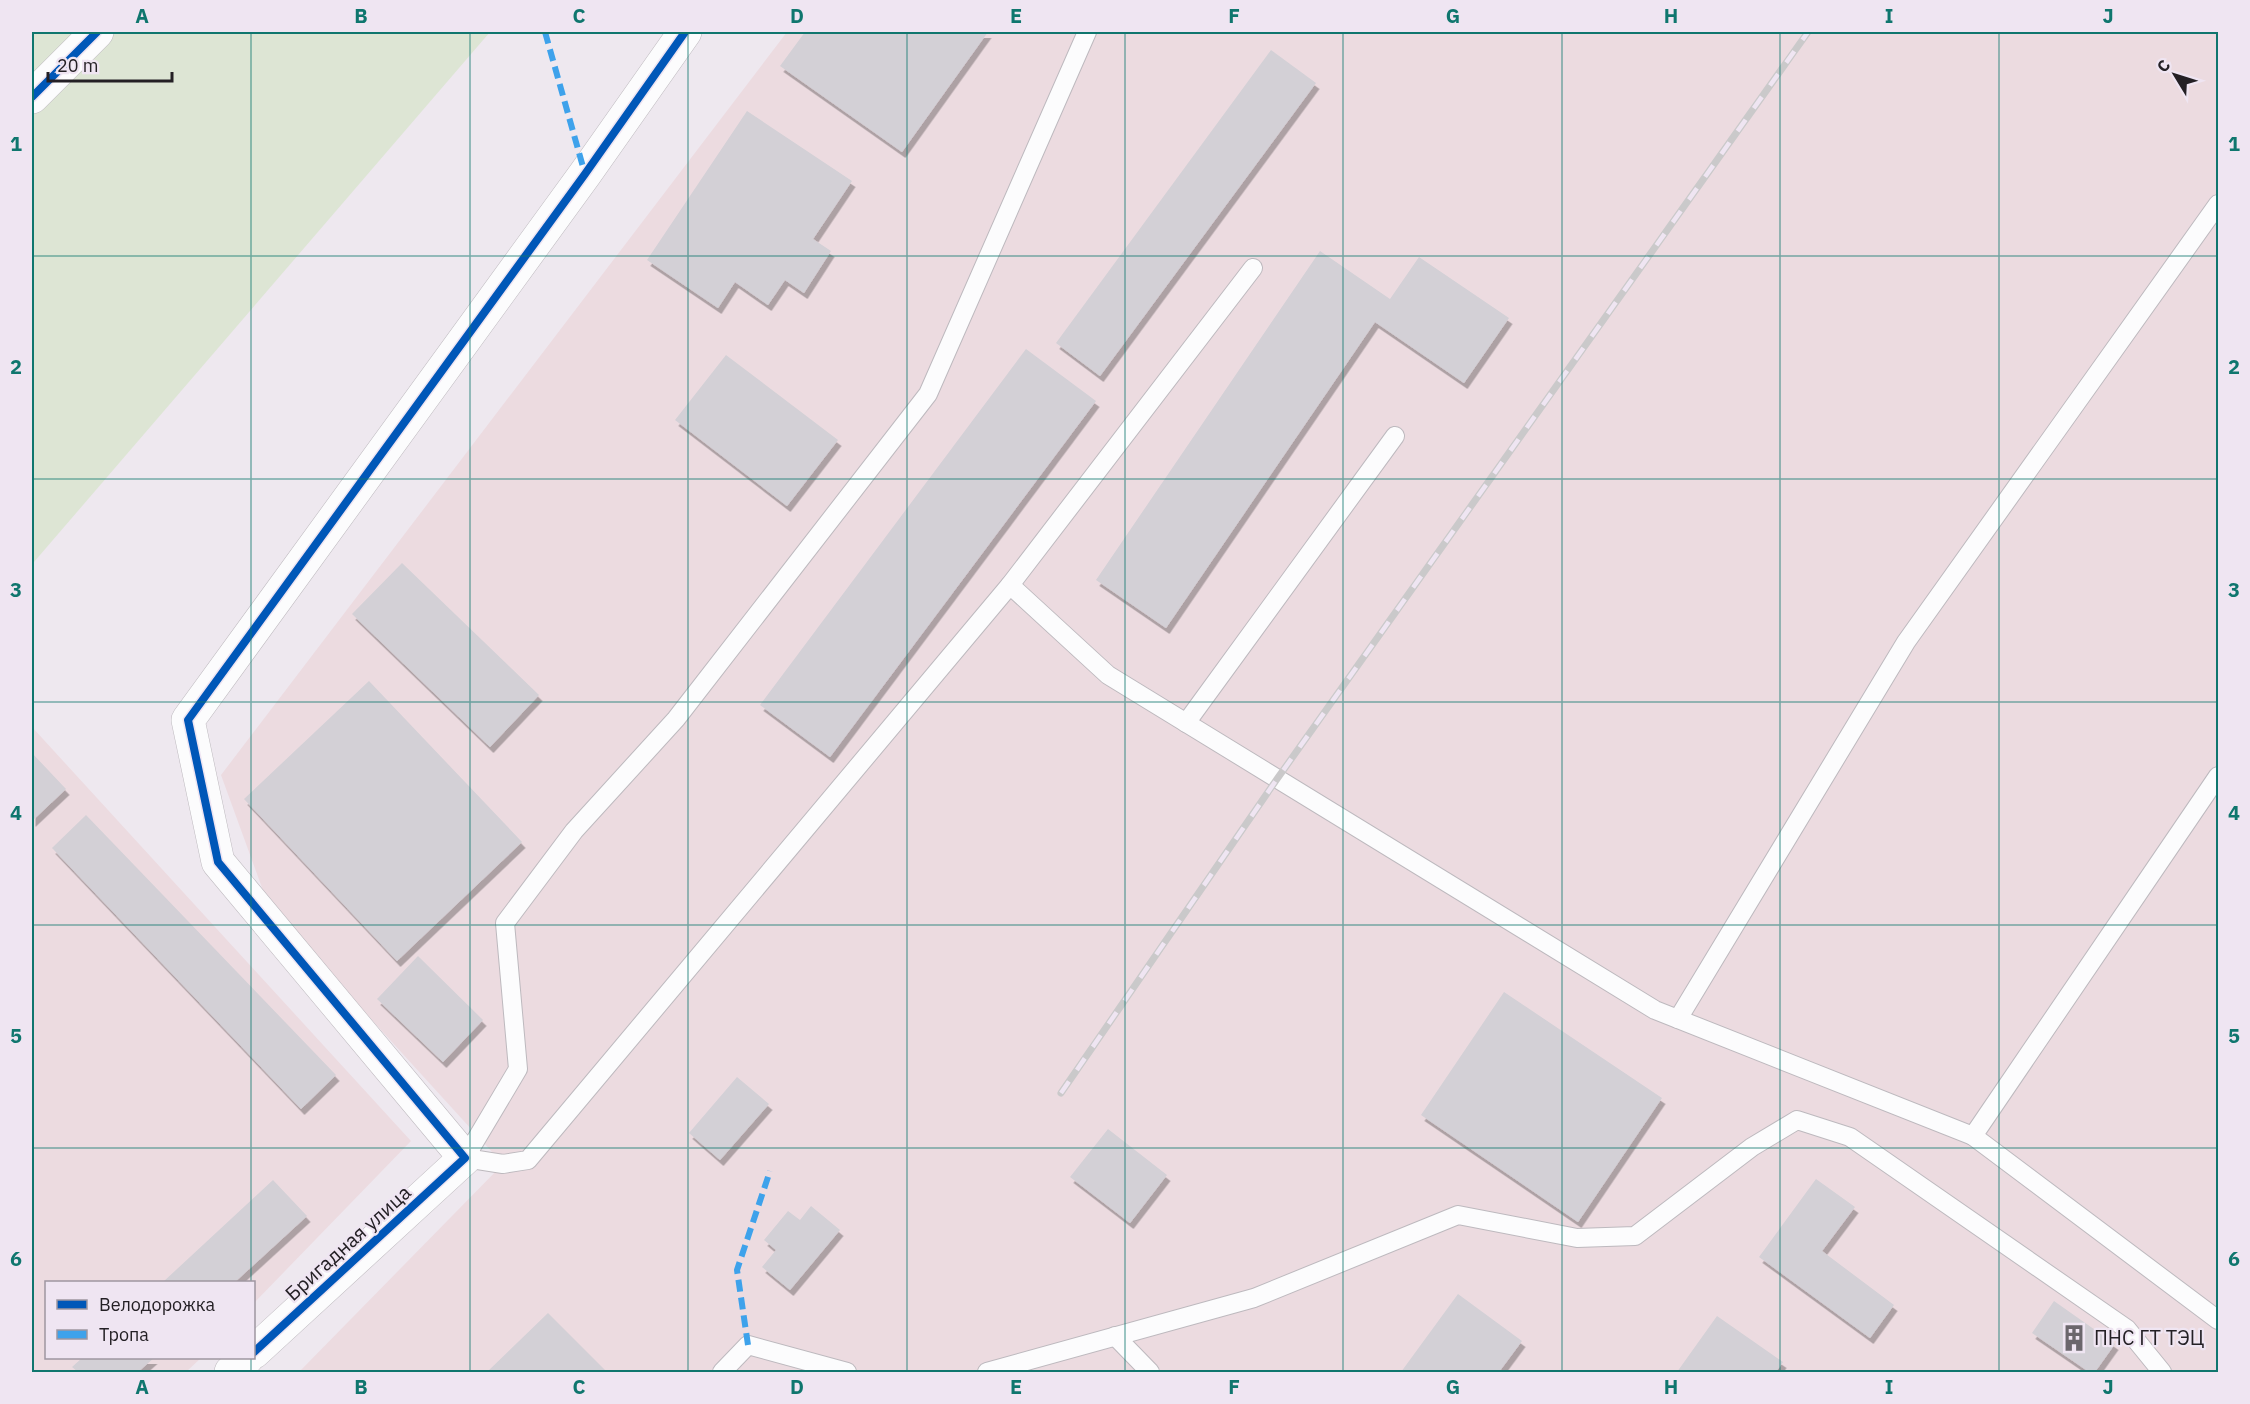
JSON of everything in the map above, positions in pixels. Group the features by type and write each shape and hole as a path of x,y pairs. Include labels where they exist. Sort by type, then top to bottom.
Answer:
{"street":[{"path":"32,97 97,32"},
{"path":"465,1158 218,862 188,720 585,174 685,32"},
{"name":"Бригадная улица","path":"255,1351 465,1158"},
{"path":"231,1372 246,1359"}],"lane":[{"path":"1087,32 928,394 676,719 574,831 505,923 518,1069 465,1158 503,1164 528,1160 1010,585 1252,267"},
{"path":"1678,1019 1906,642 2218,204"},
{"path":"1186,723 1395,436"},
{"path":"1010,585 1108,675 1655,1010 1973,1136 2218,1320"},
{"path":"1973,1136 2218,776"},
{"path":"987,1372 1254,1298 1458,1215 1576,1238 1635,1236 1752,1147 1797,1120 1850,1137 2127,1329 2162,1372"},
{"path":"1115,1336 1150,1372"},
{"path":"722,1372 748,1345 847,1372"}],"shaded area":[{"path":"787,32 2218,32 2218,1372 299,1372 503,1164 269,907 221,775"},
{"path":"32,727 411,1141 255,1302 255,1281 45,1281 45,1359 200,1359 186,1372 32,1372"}],"green space":[{"path":"32,32 490,32 34,562 32,560"}],"building":[{"path":"805,32 988,32 902,152 780,66"},
{"path":"1271,50 1316,83 1100,376 1056,343"},
{"path":"747,111 852,181 813,239 831,251 804,293 785,280 768,305 735,282 718,308 647,260"},
{"path":"1320,251 1390,299 1419,257 1509,318 1464,383 1375,322 1166,628 1096,580"},
{"path":"1026,349 1096,401 830,757 760,705"},
{"path":"726,355 838,440 787,506 675,420"},
{"path":"402,563 539,695 490,747 352,614"},
{"path":"369,681 522,842 397,961 244,799"},
{"path":"32,753 66,789 32,821"},
{"path":"86,815 336,1075 301,1109 52,848"},
{"path":"418,956 483,1020 443,1062 377,999"},
{"path":"1504,992 1662,1098 1578,1222 1421,1115"},
{"path":"737,1077 769,1104 720,1160 689,1133"},
{"path":"1108,1129 1167,1175 1130,1223 1070,1177"},
{"path":"1816,1179 1855,1207 1822,1251 1894,1305 1870,1338 1759,1257"},
{"path":"273,1180 307,1216 236,1281 164,1281"},
{"path":"811,1206 840,1230 790,1290 762,1267 776,1250 764,1240 788,1211 800,1220"},
{"path":"1458,1294 1522,1341 1499,1372 1401,1372"},
{"name":"ПНС ГТ ТЭЦ","path":"2054,1301 2115,1344 2095,1372 2089,1372 2032,1333"},
{"path":"548,1313 607,1372 487,1372"},
{"path":"1717,1316 1783,1362 1776,1372 1677,1372"},
{"path":"81,1359 153,1359 138,1372 78,1372 72,1367"}],"railway":[{"path":"1061,1093 1277,779 1808,32"}],"marked path":[{"path":"545,32 585,174"},
{"path":"748,1345 737,1270 770,1171"}],"cycle path":[{"path":"32,97 97,32"},
{"path":"255,1351 465,1158 218,862 188,720 585,174 685,32"}],"place":[{"name":"ПНС ГТ ТЭЦ","path":"2074,1338"}]}
